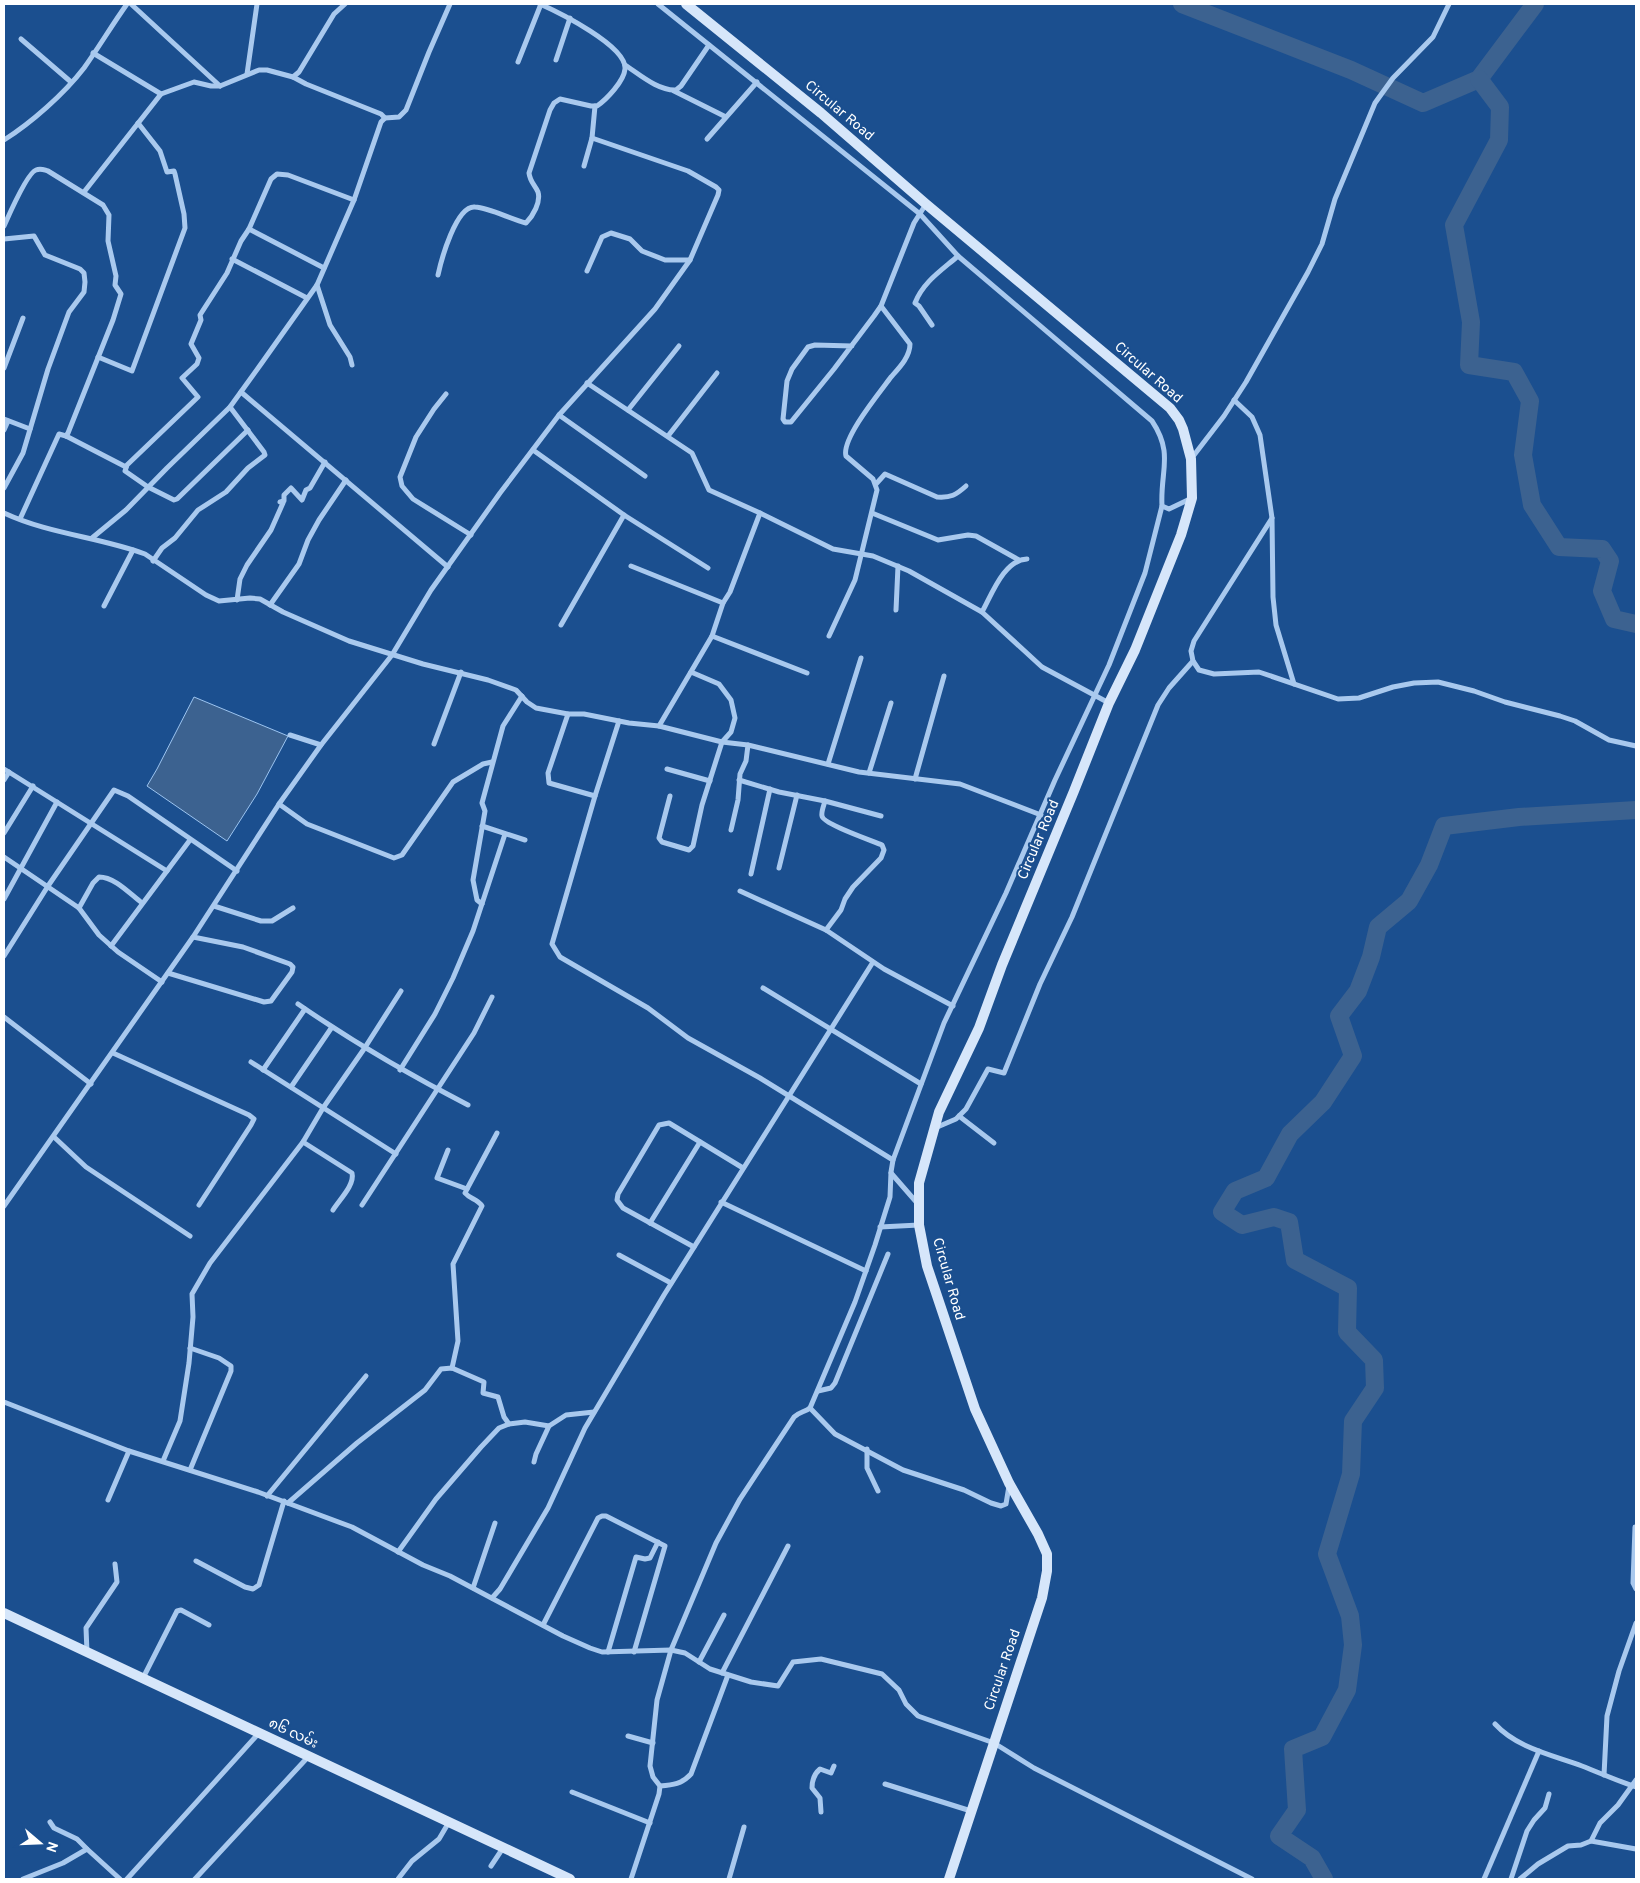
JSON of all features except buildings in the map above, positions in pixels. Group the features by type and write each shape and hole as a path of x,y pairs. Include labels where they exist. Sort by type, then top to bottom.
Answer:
{"main road":[{"name":"Circular Road","path":"686,4 821,113 926,204 1170,408 1183,429 1191,460 1192,498 1181,535 1135,650 1109,703 1002,966 979,1028 939,1112 918,1183 919,1225 927,1266 975,1409 1009,1483 1038,1534 1046,1554 1048,1571 1042,1598 949,1879"},
{"name":"၈၆ လမ်း","path":"4,1613 570,1879"}],"street":[{"path":"4,140 24,126 71,82 83,68 127,4"},
{"path":"131,4 220,86"},
{"path":"247,74 257,4"},
{"path":"293,77 299,72 334,14 345,4"},
{"path":"92,538 126,510 230,407 317,284 354,200 381,122 385,118 399,117 406,110 450,4"},
{"path":"518,62 540,4 570,18 598,36 616,52 625,65 655,84 674,91 726,117"},
{"path":"658,4 920,214 958,256 1152,421 1160,434 1165,448 1162,506 1145,573 1096,696 1055,780 1041,815 944,1023 893,1160 890,1197 866,1271 818,1391 810,1408 805,1412 798,1413 794,1417 740,1499 716,1543 671,1650 657,1700 650,1766 653,1776 660,1786"},
{"path":"1191,460 1234,400 1320,248 1335,199 1376,103 1393,78 1433,37 1449,4"},
{"path":"556,60 570,18"},
{"path":"21,39 71,82"},
{"path":"674,91 678,90 709,45"},
{"path":"93,54 161,94"},
{"path":"438,275 450,236 466,209 476,207 526,223 530,219 538,196 529,174 554,103 560,99 595,106 600,104 623,76 625,65"},
{"path":"84,192 161,94 194,82 220,86 247,74 263,70 293,77 381,114 385,118"},
{"path":"708,139 756,82"},
{"path":"584,166 592,138 595,106"},
{"path":"98,357 132,371 184,228 184,214 174,171 167,172 160,151 138,123"},
{"path":"4,1206 193,937 279,804 321,745 392,655 431,590 471,534 559,415 655,309 690,260 718,194 716,187 688,171 592,138"},
{"path":"4,226 22,190 33,172 37,169 48,171 84,192 103,205 109,215 108,241 116,276 115,285 121,294 84,395 66,436"},
{"path":"126,467 198,397 182,378 197,364 198,358 191,344 201,320 200,315 226,272 241,240 249,229 273,176 277,174 288,175 354,200"},
{"path":"852,346 815,345 808,347 792,369 787,381 785,422 791,422 852,346 874,316 880,306 914,223 926,204"},
{"path":"249,229 324,268"},
{"path":"588,271 602,236 611,232 630,239 642,251 665,260 690,260"},
{"path":"4,239 34,236 45,255 80,270 84,273 85,282 82,296 69,312 60,336 22,453 4,488"},
{"path":"932,325 915,303 918,294 926,284 958,256"},
{"path":"232,259 307,298"},
{"path":"317,284 330,325 352,365"},
{"path":"829,636 855,580 877,490 873,479 846,456 844,452 850,436 902,364 910,349 910,344 880,306"},
{"path":"4,368 23,318"},
{"path":"628,410 679,346"},
{"path":"668,436 717,373"},
{"path":"588,383 692,453 710,490 833,549 873,556 898,566 982,612 1042,667 1109,703"},
{"path":"241,392 448,567"},
{"path":"446,394 416,437 400,477 402,486 413,499 471,534"},
{"path":"1234,400 1252,417 1260,435 1272,518 1273,597 1276,625 1294,684"},
{"path":"153,561 162,548 175,538 198,510 226,492 248,468 262,459 264,452 230,407"},
{"path":"559,415 645,476"},
{"path":"4,430 6,420 30,429"},
{"path":"126,467 125,471 148,487 174,500 248,430"},
{"path":"20,519 59,434 126,467"},
{"path":"533,450 624,515 708,568"},
{"path":"237,600 240,579 246,565 271,530 283,503 280,502 284,501 284,494 291,488 302,500 306,490 310,488 325,462"},
{"path":"876,484 885,474 937,497 945,498 954,497 966,486"},
{"path":"270,605 299,564 308,540 319,520 346,480"},
{"path":"1162,506 1169,509 1192,498"},
{"path":"4,513 64,534 92,538 145,554 206,595 219,601 250,598 260,600 349,641 392,655 461,672 516,690 536,708 659,726 722,742 748,745 869,773 960,784 1041,815"},
{"path":"659,726 712,636 760,513"},
{"path":"872,513 938,540 968,535 976,536 1019,560"},
{"path":"561,625 624,515"},
{"path":"1272,518 1194,642 1191,652 1193,661 1199,670 1214,674 1259,672 1338,699 1359,698 1393,687 1414,683 1438,682 1560,716 1575,721 1609,740 1636,746"},
{"path":"104,606 134,550"},
{"path":"982,612 1002,577 1013,563 1027,559"},
{"path":"631,566 723,604"},
{"path":"896,610 898,566"},
{"path":"712,636 807,673"},
{"path":"828,764 861,658"},
{"path":"934,1129 959,1116 966,1109 988,1069 1004,1073 1040,984 1090,874 1158,705 1169,688 1193,661"},
{"path":"434,744 461,672"},
{"path":"670,796 659,838 662,842 689,850 693,846 722,742 731,732 735,718 731,700 719,684 691,672"},
{"path":"915,779 944,676"},
{"path":"482,904 476,900 473,880 484,811 482,802 503,726 522,696"},
{"path":"869,773 891,703"},
{"path":"568,714 548,773 548,783 596,796"},
{"path":"619,721 552,944 560,956 648,1008 688,1038 760,1078 893,1160"},
{"path":"290,735 321,745"},
{"path":"731,830 738,800 740,774 746,761 748,745"},
{"path":"279,804 307,824 394,858 402,855 453,782 483,764 492,762"},
{"path":"667,769 710,782"},
{"path":"4,780 6,770 167,871"},
{"path":"739,780 770,789 825,800 881,816"},
{"path":"4,833 33,786"},
{"path":"750,874 770,789"},
{"path":"4,956 48,886 114,790 128,796 237,871"},
{"path":"780,868 797,795"},
{"path":"825,800 822,815 825,820 850,834 882,844 884,850 881,858 853,887 826,930"},
{"path":"4,899 57,802"},
{"path":"482,826 525,840"},
{"path":"400,1070 436,1014 461,960 505,834"},
{"path":"111,946 190,840"},
{"path":"4,857 79,908 99,935 111,946 162,982"},
{"path":"79,908 99,876 111,880 142,903"},
{"path":"740,891 826,930 873,962 952,1006"},
{"path":"214,906 261,921 272,921 293,908"},
{"path":"168,973 264,1002 270,1001 292,972 293,967 290,964 243,947 193,937"},
{"path":"492,1598 500,1589 548,1508 584,1428 671,1283 873,962"},
{"path":"763,988 921,1084"},
{"path":"163,1462 180,1421 193,1317 192,1294 210,1263 303,1142 323,1108 401,992"},
{"path":"362,1206 438,1090 465,1044 474,1033 492,996"},
{"path":"298,1004 364,1049 468,1105"},
{"path":"263,1070 305,1009"},
{"path":"4,1017 91,1084"},
{"path":"291,1088 332,1027"},
{"path":"113,1053 249,1115 254,1119 199,1205"},
{"path":"251,1062 396,1154"},
{"path":"959,1116 994,1144"},
{"path":"694,1247 623,1208 617,1200 618,1194 660,1125 668,1123 743,1168"},
{"path":"452,1368 458,1341 453,1264 482,1206 480,1202 465,1193 497,1134"},
{"path":"54,1137 86,1167 190,1236"},
{"path":"303,1142 352,1173 351,1182 332,1210"},
{"path":"650,1223 700,1142"},
{"path":"448,1150 437,1178 467,1189"},
{"path":"891,1172 918,1205"},
{"path":"722,1202 866,1271"},
{"path":"880,1227 919,1225"},
{"path":"818,1391 831,1388 835,1383 888,1254"},
{"path":"620,1255 671,1283"},
{"path":"190,1348 219,1358 231,1366 231,1371 190,1470"},
{"path":"196,1561 245,1587 252,1589 260,1584 286,1502 357,1442 425,1390 441,1369 452,1368 484,1382 483,1393 498,1397 504,1417 509,1424"},
{"path":"267,1496 366,1376"},
{"path":"4,1402 128,1451 286,1502 352,1527 563,1636 602,1652 671,1650 685,1653 722,1673 751,1682 778,1686 793,1662 821,1659 882,1674 899,1690 906,1704 918,1716 994,1743 1034,1768 1252,1879"},
{"path":"810,1408 835,1434 867,1449 903,1470 964,1490 991,1504 1001,1506 1006,1504 1009,1483"},
{"path":"534,1462 548,1426 566,1415 594,1412"},
{"path":"398,1552 436,1499 499,1428 509,1424 525,1422 548,1426"},
{"path":"867,1449 867,1468 878,1491"},
{"path":"108,1500 128,1451"},
{"path":"543,1625 598,1518 602,1516 664,1545 634,1652"},
{"path":"473,1588 495,1523"},
{"path":"1635,1527 1633,1583 1636,1589"},
{"path":"608,1652 636,1557 650,1558 658,1542"},
{"path":"722,1673 788,1546"},
{"path":"87,1652 86,1628 117,1582 115,1564"},
{"path":"142,1679 177,1611 181,1610 209,1625"},
{"path":"699,1662 724,1615"},
{"path":"1604,1775 1607,1716 1619,1670 1636,1623"},
{"path":"660,1786 676,1784 686,1780 691,1774 728,1675"},
{"path":"1495,1724 1521,1742 1539,1751 1634,1787"},
{"path":"127,1879 258,1733"},
{"path":"628,1736 653,1743"},
{"path":"1484,1879 1539,1751"},
{"path":"195,1879 308,1756"},
{"path":"822,1812 820,1798 812,1788 812,1782 816,1772 820,1769 831,1773 834,1766"},
{"path":"1520,1879 1538,1864 1568,1846 1581,1845 1591,1840 1600,1823 1634,1787 1636,1780"},
{"path":"885,1784 972,1811"},
{"path":"631,1879 660,1786"},
{"path":"572,1792 650,1823"},
{"path":"1511,1879 1527,1831 1545,1808 1549,1794"},
{"path":"50,1822 54,1828 77,1838 120,1879"},
{"path":"398,1879 412,1861 439,1839 450,1822"},
{"path":"729,1879 744,1827"},
{"path":"1591,1840 1636,1849"},
{"path":"491,1866 503,1848"},
{"path":"23,1879 64,1863 87,1849"}],"water":[{"path":"194,697 288,736 257,794 227,841 147,786"}],"waterway":[{"path":"1182,4 1351,70 1423,103 1479,79 1535,4"},
{"path":"1479,79 1500,107 1499,140 1454,225 1471,322 1469,365 1514,372 1530,401 1523,455 1532,505 1559,547 1602,549 1610,561 1602,591 1614,619 1636,624"},
{"path":"1324,1879 1312,1858 1279,1836 1297,1810 1293,1749 1322,1737 1347,1690 1353,1645 1350,1616 1327,1554 1351,1474 1353,1421 1375,1388 1374,1360 1347,1332 1348,1288 1295,1260 1289,1222 1274,1217 1242,1225 1222,1212 1235,1191 1266,1178 1290,1134 1323,1102 1353,1056 1339,1016 1358,991 1371,957 1378,927 1409,901 1429,865 1444,826 1519,817 1636,810"}]}
